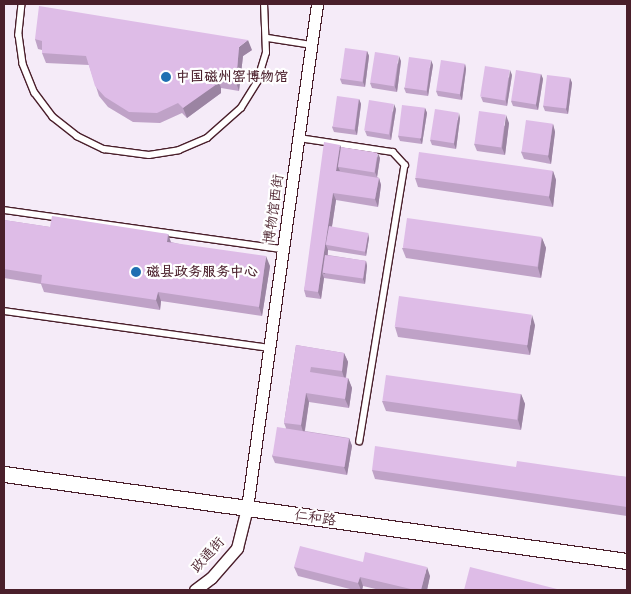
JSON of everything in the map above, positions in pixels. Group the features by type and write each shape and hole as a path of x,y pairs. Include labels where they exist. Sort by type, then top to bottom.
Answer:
{"street":[{"name":"博物馆西街","path":"247,508 317,4"},
{"name":"仁和路","path":"4,474 627,561"},
{"name":"政通街","path":"195,590 212,578 237,548 247,508"}],"lane":[{"path":"21,4 20,50 28,79 44,105 64,127 84,140 104,149 134,155 165,154 194,145 231,119 257,82 268,38 264,4"},
{"path":"268,38 312,45"},
{"path":"299,138 394,152 405,165 360,441"},
{"path":"4,210 283,249"},
{"path":"4,311 270,348"}],"building":[{"name":"中国磁州窑博物馆","path":"39,6 248,40 239,47 236,82 218,79 217,84 183,108 178,103 157,113 129,112 105,97 95,86 86,56 42,53 42,41 35,39"},
{"path":"345,48 367,51 362,82 341,79"},
{"path":"375,52 399,56 394,86 370,83"},
{"path":"409,57 431,60 426,91 405,88"},
{"path":"441,60 465,64 460,94 436,91"},
{"path":"485,66 510,70 505,101 480,97"},
{"path":"516,70 541,74 536,105 511,101"},
{"path":"547,75 570,78 566,109 543,106"},
{"path":"337,96 359,99 354,130 333,127"},
{"path":"369,100 394,104 389,135 364,131"},
{"path":"402,105 425,108 421,139 398,136"},
{"path":"435,109 459,113 454,143 430,140"},
{"path":"479,111 506,115 501,147 474,144"},
{"path":"526,120 553,124 548,155 522,152"},
{"path":"324,142 340,145 336,171 379,178 375,199 333,193 318,292 304,290"},
{"path":"341,147 378,153 374,173 338,167"},
{"path":"419,152 553,171 549,197 415,178"},
{"name":"磁县政务服务中心","path":"52,216 168,234 167,242 266,256 259,307 158,292 156,300 41,283 42,275 4,269 4,220 50,227"},
{"path":"407,218 542,237 538,267 403,248"},
{"path":"329,226 368,233 365,252 326,245"},
{"path":"325,255 366,261 363,279 322,273"},
{"path":"399,296 532,315 527,345 395,327"},
{"path":"296,345 344,353 342,371 311,367 310,372 348,378 345,399 306,393 301,425 284,423"},
{"path":"386,375 521,394 517,420 382,401"},
{"path":"277,427 349,438 345,467 272,456"},
{"path":"375,446 516,467 517,461 627,477 627,507 372,470"},
{"path":"300,546 363,562 365,552 427,567 421,590 360,577 358,583 294,567"},
{"path":"470,567 561,590 464,590"}],"place":[{"name":"中国磁州窑博物馆","path":"166,77"},
{"name":"磁县政务服务中心","path":"136,272"}]}
